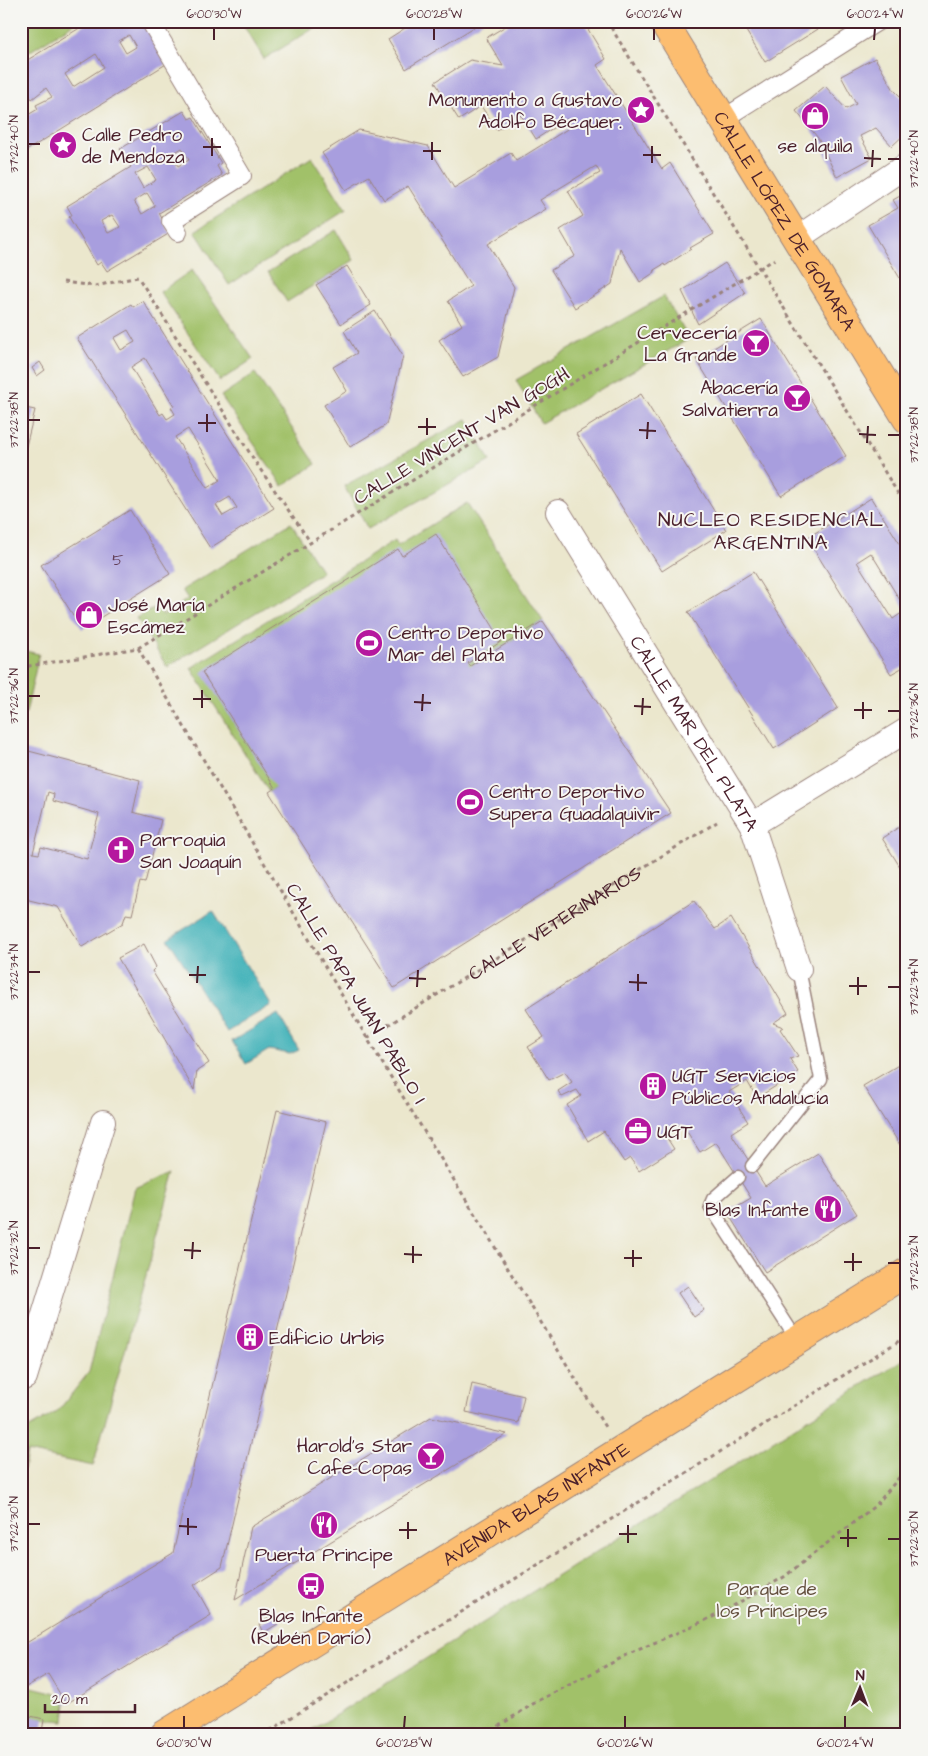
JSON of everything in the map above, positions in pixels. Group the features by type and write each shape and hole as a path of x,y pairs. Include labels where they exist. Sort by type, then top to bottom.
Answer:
{"main road":[{"name":"CALLE LÓPEZ DE GOMARA","path":"663,21 907,420"},
{"name":"AVENIDA BLAS INFANTE","path":"164,1735 907,1272"}],"street":[{"path":"150,21 242,176 172,221 178,232"},
{"path":"723,119 878,21"},
{"path":"798,242 907,165"},
{"name":"CALLE MAR DEL PLATA","path":"558,512 746,816 799,969"},
{"path":"746,816 907,730"},
{"path":"21,1379 25,1377 103,1122"}],"lane":[{"path":"752,1166 821,1079 799,969"},
{"path":"738,1177 713,1199 710,1206 797,1340"}],"path":[{"path":"607,21 907,508"},
{"name":"CALLE VINCENT VAN GOGH","path":"138,648 759,269 798,242"},
{"path":"63,282 95,286 138,277 258,466 310,543"},
{"path":"21,671 29,666 138,648"},
{"name":"CALLE PAPA JUAN PABLO I","path":"138,648 367,1038 619,1451"},
{"name":"CALLE VETERINARIOS","path":"367,1038 746,816"},
{"path":"263,1735 907,1336"},
{"path":"485,1735 536,1702 628,1654 717,1615 784,1577 876,1505 907,1468"}],"green space":[{"path":"21,21 78,21 21,57"},
{"path":"241,21 326,21 264,59"},
{"path":"312,157 346,210 229,285 195,231"},
{"path":"336,230 354,260 287,302 268,272"},
{"path":"192,270 253,359 220,381 160,292"},
{"path":"664,296 689,339 541,423 516,380"},
{"path":"255,373 316,464 283,486 221,396"},
{"path":"467,419 490,461 368,529 344,486"},
{"name":"Centro Deportivo Mar del Plata","path":"467,503 543,621 269,792 191,668 395,540 398,545"},
{"path":"291,523 322,572 167,667 137,618 157,606 163,615 188,599 182,590"},
{"path":"21,650 39,654 26,713 21,712"},
{"path":"175,1171 93,1466 27,1452 24,1469 21,1469 21,1433 58,1411 89,1372 135,1188"},
{"name":"Parque de los Príncipes","path":"907,1357 907,1735 304,1735"},
{"path":"28,1686 56,1693 66,1704 64,1721 41,1719 21,1714 21,1690"}],"water":[{"path":"213,911 271,1005 227,1032 168,939"},
{"path":"278,1014 299,1050 290,1054 269,1050 246,1064 232,1041"}],"building":[{"path":"91,21 146,21 171,61 21,154 21,119 38,109 36,105 52,97 46,88 32,99 29,95 21,100 21,64","holes":["129,35 136,47 126,53 119,41","96,54 104,67 73,87 65,74"]},
{"path":"416,21 484,21 406,69 388,39"},
{"path":"514,21 583,21 606,59 597,65 662,169 670,163 714,234 665,266 664,264 654,270 655,272 640,282 620,248 612,284 575,308 551,270 575,256 560,230 583,216 568,191 600,173 596,166 540,200 546,209 488,244 514,287 498,357 463,377 439,340 462,325 448,301 471,286 408,186 384,200 369,176 346,190 322,153 359,130 428,146 454,188 511,153 516,161 572,126 567,119 536,139 521,115 497,130 481,106 459,120 435,82 470,60 503,66 486,38"},
{"path":"740,21 831,21 765,62"},
{"path":"875,58 894,90 907,103 907,132 892,146 876,128 860,136 872,158 837,177 818,138 796,111 825,86 846,109 856,104 841,76"},
{"path":"184,111 189,119 193,117 221,163 217,166 222,175 159,213 170,233 107,271 101,262 97,265 69,217 72,215 67,206 131,167 120,149","holes":["182,148 189,160 178,166 171,155","148,167 156,180 143,188 135,174","147,193 155,206 142,214 134,201","112,215 120,227 108,233 101,221"]},
{"path":"907,192 907,290 868,225 898,208 893,200"},
{"path":"725,263 745,293 698,324 682,291"},
{"path":"347,266 371,305 341,324 316,285"},
{"path":"143,301 274,508 210,548 77,338 131,304 133,307","holes":["128,330 135,342 121,350 114,338","145,358 174,406 171,407 175,414 167,419 163,413 160,415 131,367","188,429 220,480 207,488 175,437","230,497 237,508 223,516 216,505"]},
{"path":"375,311 403,356 386,425 350,447 324,405 347,391 333,367 357,353 344,331"},
{"path":"761,319 846,456 781,496 696,359"},
{"path":"40,362 45,370 37,376 32,368"},
{"path":"641,394 726,530 662,571 576,434"},
{"path":"21,399 26,400 25,408 35,410 22,462"},
{"path":"871,498 907,555 907,665 891,674 807,538","holes":["871,553 906,610 893,619 857,562"]},
{"path":"130,510 170,574 82,629 41,565"},
{"name":"Centro Deportivo Supera Guadalquivir","path":"436,534 502,641 468,663 470,666 543,621 671,813 394,988 269,792 275,788 202,672 398,549 402,556"},
{"path":"753,572 838,708 774,749 688,612"},
{"name":"Parroquia San Joaquín","path":"21,749 140,780 133,812 161,820 145,883 140,882 132,915 126,914 123,923 82,947 58,907 29,900 21,888","holes":["48,792 54,794 53,801 99,814 87,859 41,847 39,854 33,853"]},
{"path":"907,822 907,878 882,838"},
{"name":"UGT Servicios Públicos Andalucía","path":"694,901 715,929 731,918 788,1013 773,1023 783,1027 780,1029 798,1056 790,1059 798,1072 757,1098 747,1081 729,1092 748,1122 731,1133 765,1186 818,1153 857,1214 765,1272 727,1212 751,1198 716,1142 700,1152 682,1124 665,1135 674,1149 639,1171 630,1158 624,1162 604,1131 588,1141 567,1105 581,1096 577,1090 562,1097 558,1091 572,1082 565,1072 549,1080 528,1047 544,1037 526,1009"},
{"path":"144,944 156,967 152,971 209,1063 197,1071 194,1090 118,958"},
{"path":"907,1060 907,1156 863,1086"},
{"name":"Edificio Urbis","path":"277,1110 326,1122 222,1567 194,1585 211,1615 66,1704 48,1674 21,1690 21,1641 28,1642 173,1553"},
{"path":"688,1286 704,1310 694,1317 678,1293"},
{"path":"472,1384 524,1396 518,1423 466,1412"},
{"path":"431,1417 507,1434 235,1600 251,1527"},
{"path":"276,1614 281,1622 263,1633 259,1624"},
{"path":"21,1714 44,1719 42,1732 30,1729 21,1734"}],"place":[{"name":"Monumento a Gustavo Adolfo Bécquer.","path":"641,110"},
{"name":"se alquila","path":"815,116"},
{"name":"Calle Pedro de Mendoza","path":"63,145"},
{"name":"Cervecería La Grande","path":"756,343"},
{"name":"Abacería Salvatierra","path":"797,398"},
{"name":"José María Escámez","path":"89,615"},
{"name":"Centro Deportivo Mar del Plata","path":"369,643"},
{"name":"Centro Deportivo Supera Guadalquivir","path":"470,802"},
{"name":"Parroquia San Joaquín","path":"121,850"},
{"name":"UGT Servicios Públicos Andalucía","path":"653,1086"},
{"name":"UGT","path":"638,1131"},
{"name":"Blas Infante","path":"828,1209"},
{"name":"Edificio Urbis","path":"250,1337"},
{"name":"Harold's Star Cafe-Copas","path":"431,1456"},
{"name":"Puerta Principe","path":"324,1525"},
{"name":"Blas Infante (Rubén Darío)","path":"311,1586"}],"district":[{"name":"NUCLEO RESIDENCIAL ARGENTINA","path":"771,530"}]}
